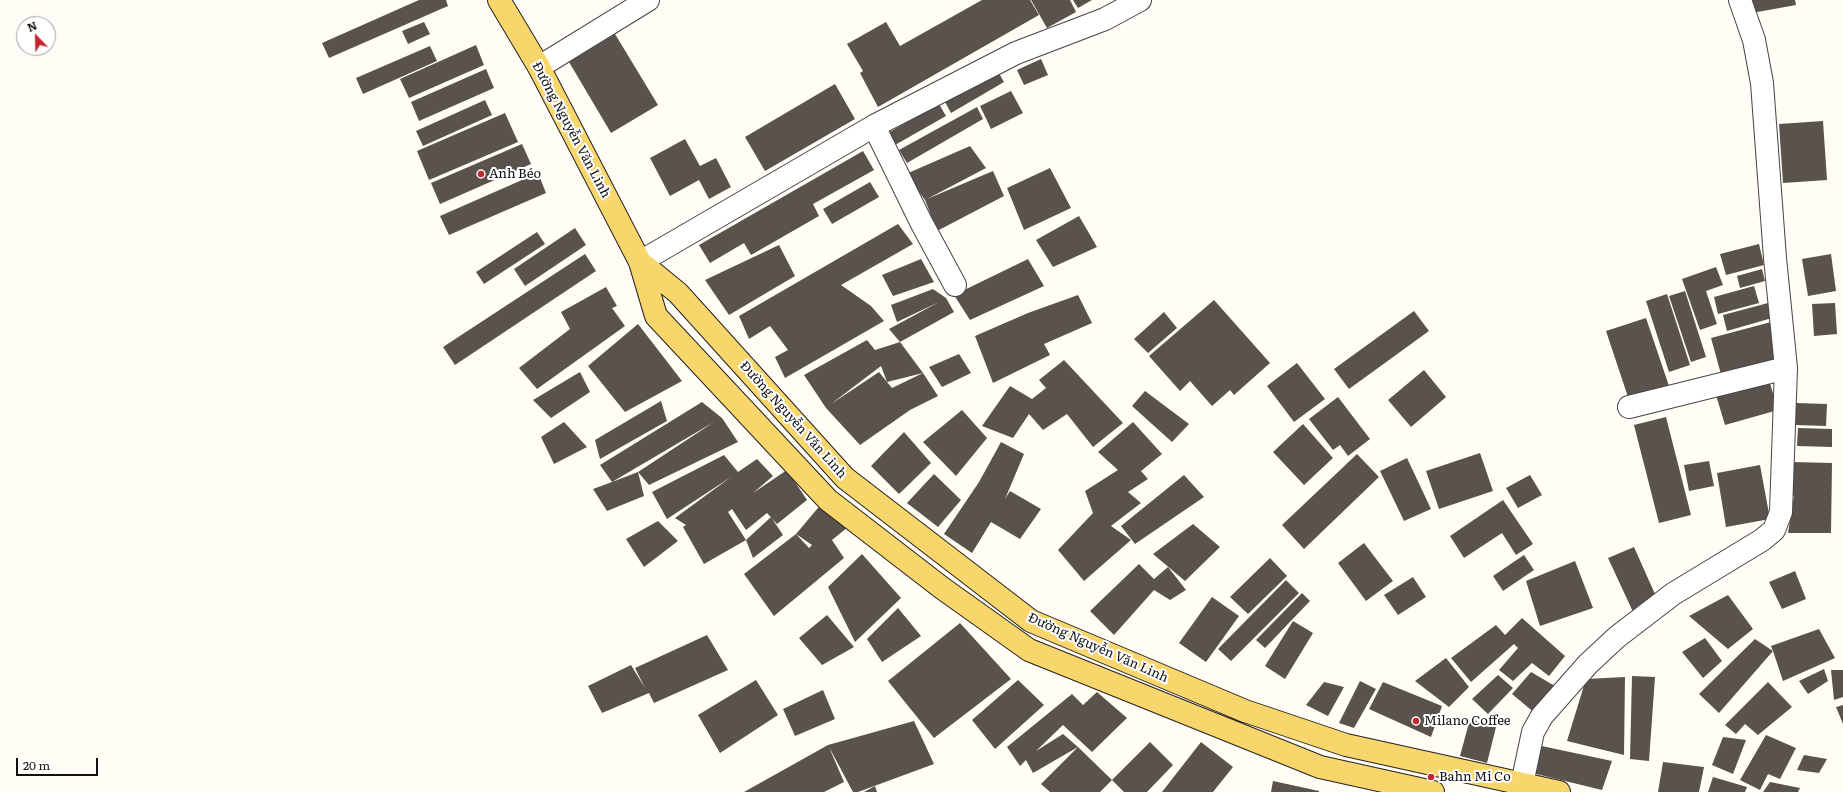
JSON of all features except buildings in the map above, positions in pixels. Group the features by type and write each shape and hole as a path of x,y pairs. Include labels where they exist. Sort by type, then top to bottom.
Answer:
{"main road":[{"name":"Đường Nguyễn Văn Linh","path":"499,0 540,67 640,262 656,316 828,500 942,588 1029,650 1320,767 1433,792"},
{"name":"Đường Nguyễn Văn Linh","path":"640,262 678,293 844,478 1031,621 1245,711 1346,745 1559,792"}],"street":[{"path":"540,67 648,0"},
{"path":"640,262 874,126 1016,53 1105,18 1140,0"},
{"path":"1522,784 1533,732 1542,716 1588,664 1617,637 1674,594 1762,540 1774,530 1781,512 1786,368 1774,258 1762,83 1754,40 1740,0"},
{"path":"874,126 921,222 955,285"},
{"path":"1629,407 1786,368"}],"place":[{"name":"Anh Béo","path":"481,174"},
{"name":"Milano Coffee","path":"1416,721"},
{"name":"Bahn Mi Co","path":"1431,777"}]}
